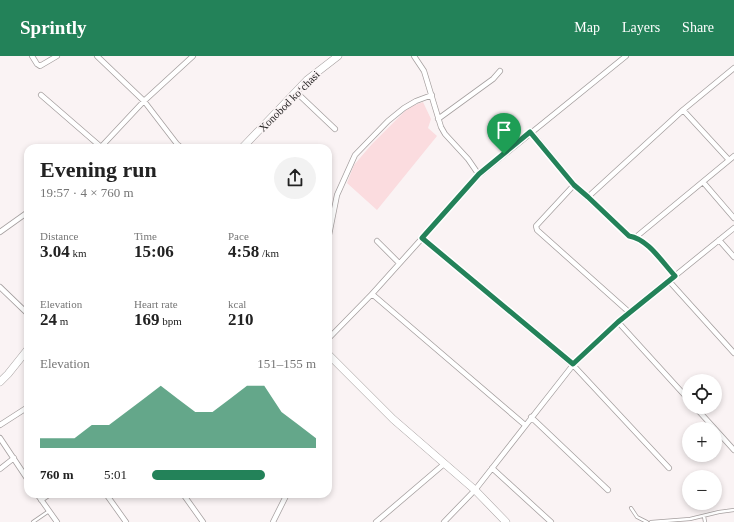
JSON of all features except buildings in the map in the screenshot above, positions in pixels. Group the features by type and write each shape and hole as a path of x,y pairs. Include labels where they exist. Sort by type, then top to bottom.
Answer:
{"street":[{"path":"32,56 40,66 57,56"},
{"path":"97,56 144,101 177,144"},
{"path":"104,144 144,101 193,56"},
{"name":"Xonobod koʻchasi","path":"246,144 307,80 338,56"},
{"path":"414,56 424,71 438,119 445,134 468,159 479,174"},
{"path":"332,335 372,294 479,174 624,57"},
{"path":"588,197 683,110 734,68"},
{"path":"438,119 493,79 500,71"},
{"path":"296,92 335,128"},
{"path":"41,95 98,144"},
{"path":"332,219 337,195 355,155 388,121 404,108 416,101 432,95"},
{"path":"683,110 729,160"},
{"path":"530,132 574,185 629,236 636,237 648,246 675,276"},
{"path":"636,237 734,156"},
{"path":"702,182 734,218"},
{"path":"574,185 536,226 537,230 630,313"},
{"path":"0,232 24,215"},
{"path":"444,522 475,490 573,364 618,322 734,228"},
{"path":"422,238 573,364 669,468"},
{"path":"719,240 734,257"},
{"path":"377,242 399,263"},
{"path":"669,281 734,353"},
{"path":"0,287 24,310"},
{"path":"372,294 525,425"},
{"path":"618,322 682,392"},
{"path":"0,382 24,354"},
{"path":"332,358 393,419 475,490 506,522"},
{"path":"0,425 24,410"},
{"path":"701,414 709,422"},
{"path":"531,417 608,490"},
{"path":"722,437 734,450"},
{"path":"0,438 24,474"},
{"path":"0,469 14,458"},
{"path":"376,522 444,464"},
{"path":"492,468 551,522"},
{"path":"44,498 41,500 57,522"},
{"path":"109,498 126,522"},
{"path":"186,498 203,522"},
{"path":"273,522 285,498"}],"lane":[{"path":"632,508 638,517 647,522"},
{"path":"651,522 690,519 718,512 734,510"},
{"path":"33,522 49,511"},
{"path":"704,516 705,522"}],"shaded area":[{"path":"423,102 431,119 428,128 437,136 377,210 347,183 354,165 372,144 409,107"}],"route":[{"path":"530,132 574,185 629,236 636,237 648,246 675,276 618,322 573,364 422,238 479,174 504,154 530,132"}]}
